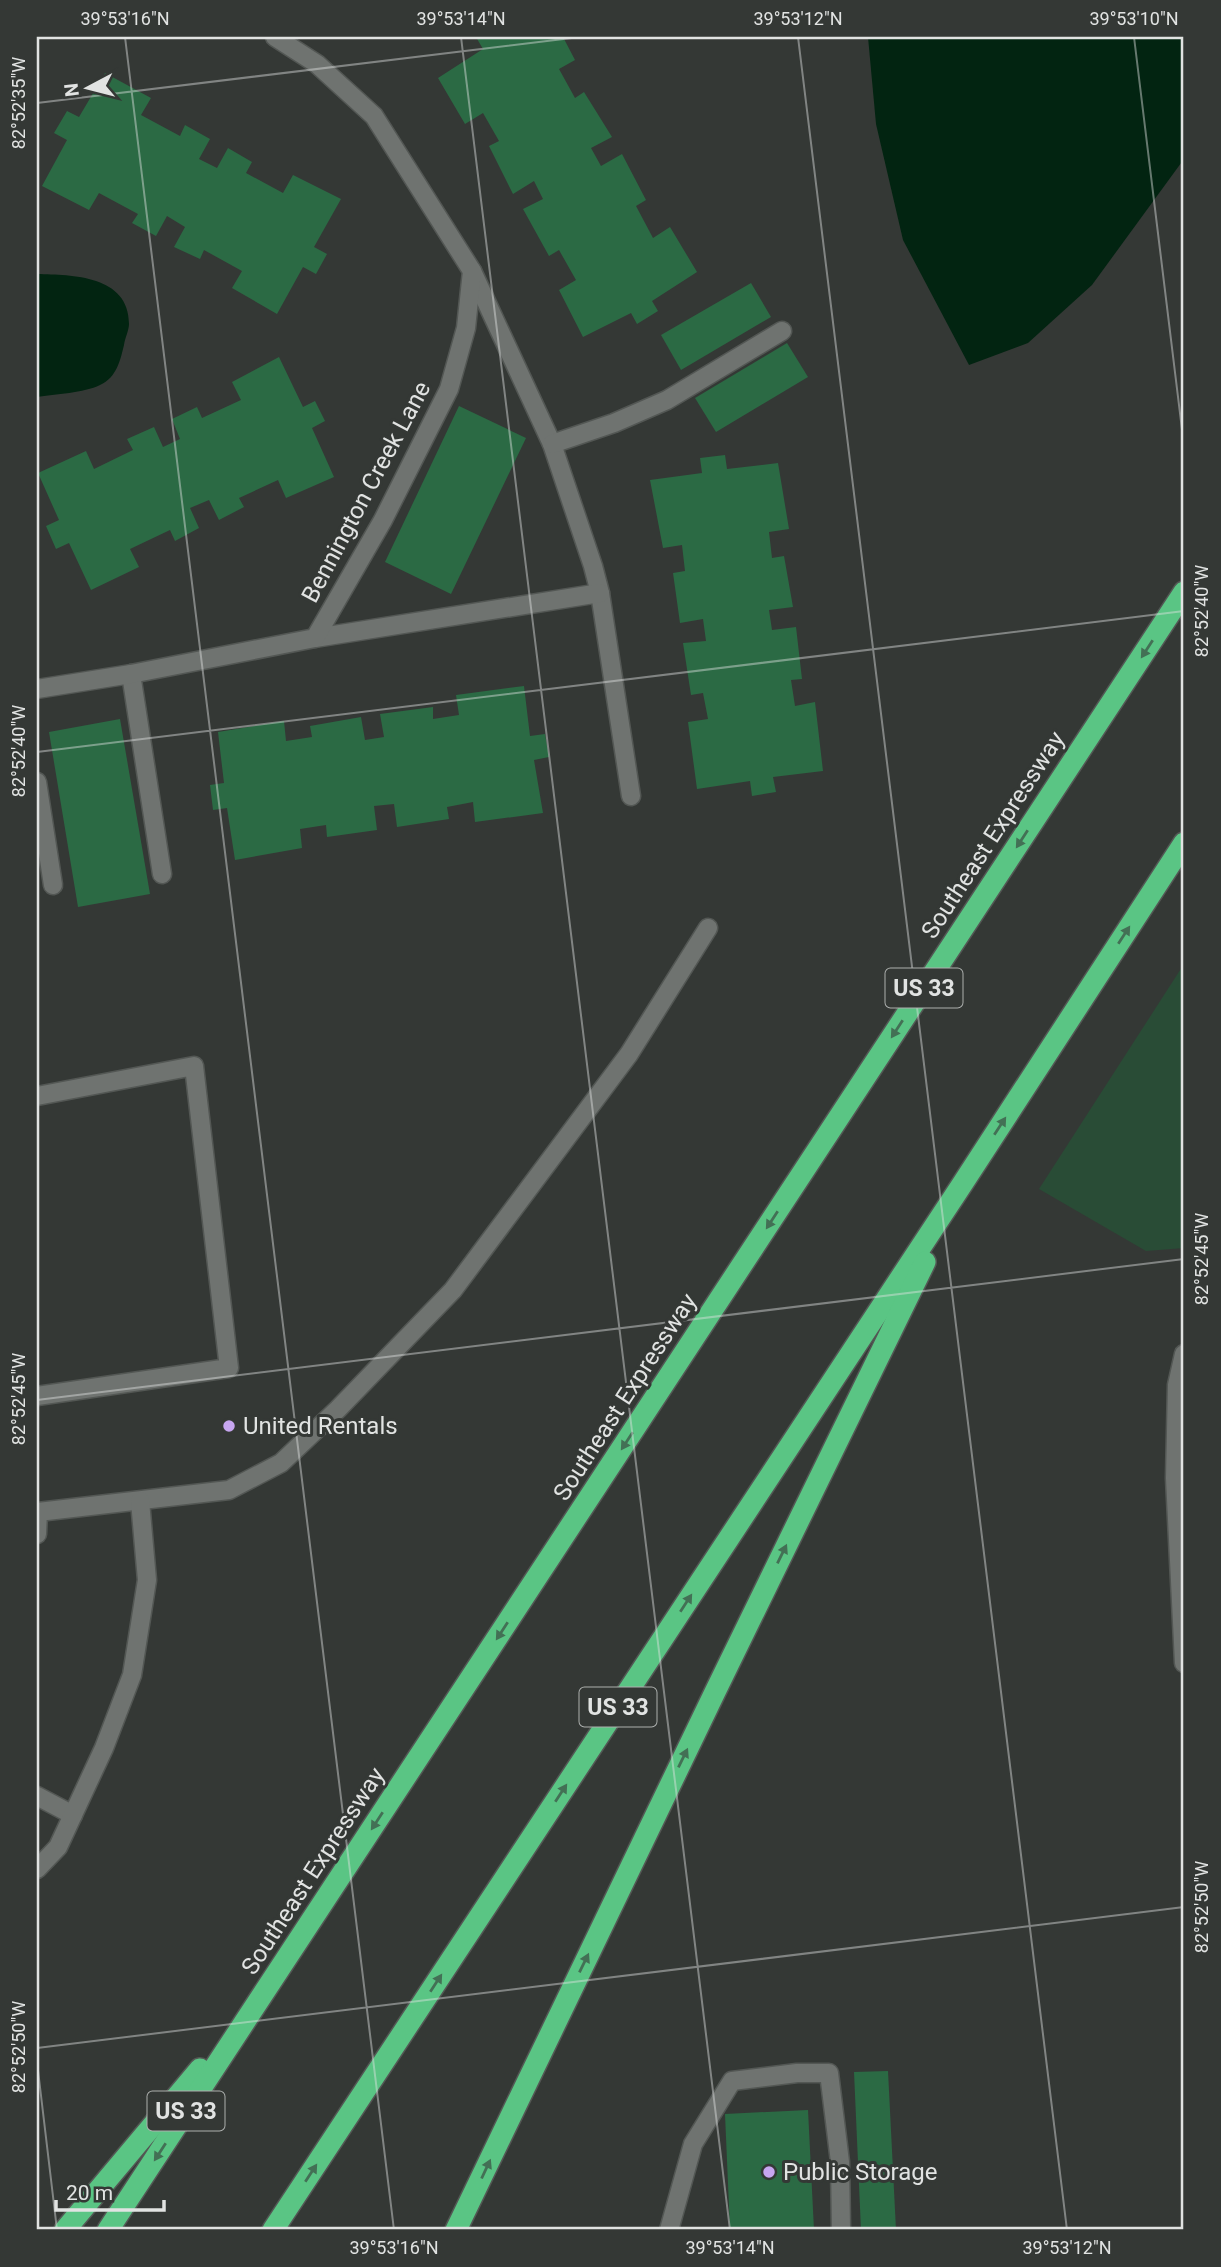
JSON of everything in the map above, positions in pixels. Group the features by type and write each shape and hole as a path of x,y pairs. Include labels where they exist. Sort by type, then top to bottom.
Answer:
{"highway":[{"name":"Southeast Expressway","path":"108,2230 1184,592"},
{"name":"US 33","path":"273,2230 1184,844"},
{"path":"456,2230 963,1183"},
{"path":"65,2230 265,1992"}],"street":[{"path":"275,37 317,64 374,116 472,271 552,444 593,566 600,593 631,796"},
{"name":"Bennington Creek Lane","path":"315,638 383,520 449,389 466,328 472,271"},
{"path":"552,444 614,423 667,400 782,331"},
{"name":"Bennington Creek Lane","path":"37,689 131,674 315,638 600,593"},
{"path":"131,674 162,874"},
{"path":"37,782 54,885"},
{"path":"37,1534 37,1509 140,1501 229,1490 281,1463 338,1409 453,1290 629,1055 708,928"},
{"path":"37,1096 194,1066 229,1368 37,1396"},
{"path":"1184,1354 1177,1385 1175,1478 1184,1663"},
{"path":"37,1869 58,1847 104,1748 132,1675 147,1580 140,1501"},
{"path":"37,1796 73,1815"},
{"path":"669,2230 693,2144 732,2081 797,2073 829,2073 839,2162 841,2230"}],"shaded area":[{"path":"868,37 1184,37 1184,159 1092,285 1028,343 969,365 903,240 876,124"},
{"path":"37,274 81,277 109,287 120,296 126,308 129,326 117,368 106,382 86,390 37,397"},
{"path":"1184,964 1184,1248 1146,1251 1039,1189"}],"building":[{"path":"476,37 563,37 575,60 559,69 575,98 584,92 612,137 591,148 601,166 622,154 646,200 636,206 653,238 670,227 697,272 652,301 658,311 637,324 631,313 583,337 559,290 576,280 559,250 549,256 523,209 543,199 534,181 513,194 489,146 499,141 483,113 465,124 438,78 483,49"},
{"path":"105,73 151,98 141,115 180,136 185,125 210,139 199,159 217,168 228,148 252,162 246,173 283,193 293,175 341,199 314,247 327,254 316,274 303,267 277,314 232,288 242,271 204,250 200,259 174,247 185,227 167,216 156,236 132,223 138,214 99,193 89,210 42,186 67,140 54,133 67,111 79,117"},
{"path":"751,283 771,317 681,370 661,335"},
{"path":"787,343 808,377 716,432 695,398"},
{"path":"279,357 303,407 315,401 325,421 312,428 334,477 286,498 278,480 239,498 244,507 219,520 209,500 190,508 199,528 175,541 170,530 130,549 139,567 91,590 69,543 56,549 46,526 59,520 38,473 86,451 94,469 133,450 127,439 154,427 163,447 180,439 172,419 197,407 202,418 241,400 232,382"},
{"path":"459,406 526,438 451,594 385,562"},
{"path":"725,455 727,469 778,463 789,529 769,532 772,558 784,556 793,607 769,610 772,630 796,627 802,679 791,680 795,706 815,702 823,771 773,777 776,792 752,796 750,781 697,789 688,722 708,719 703,693 691,695 683,643 706,641 703,619 680,623 673,573 685,571 682,545 663,548 650,480 702,473 700,458"},
{"path":"524,686 530,736 545,734 549,757 534,760 543,813 475,822 473,802 447,807 449,819 397,827 394,804 374,806 377,830 327,837 326,825 300,829 302,848 235,860 227,808 213,810 210,785 224,783 218,732 284,721 286,741 312,737 310,726 361,717 365,740 384,737 380,714 433,707 433,719 459,715 456,695"},
{"path":"120,719 150,894 78,907 49,732"},
{"path":"888,2071 896,2230 861,2230 854,2072"},
{"name":"Public Storage","path":"808,2110 814,2230 730,2230 725,2114"}],"place":[{"name":"United Rentals","path":"229,1426"},
{"name":"Public Storage","path":"769,2172"}]}
